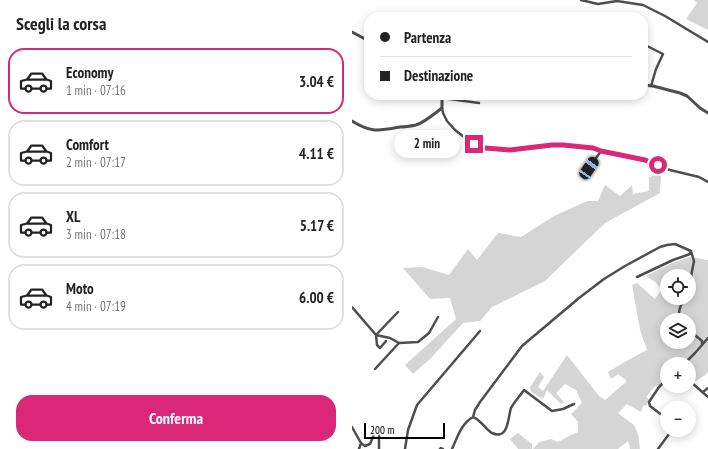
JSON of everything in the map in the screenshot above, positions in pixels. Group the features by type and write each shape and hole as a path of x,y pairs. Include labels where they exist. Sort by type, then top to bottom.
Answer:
{"street":[{"path":"581,0 598,4 617,1 643,5 665,16 708,42"},
{"path":"352,32 364,38"},
{"path":"648,46 663,54 656,69 651,86"},
{"path":"648,86 687,96 708,113"},
{"path":"442,100 443,113 455,130 474,144 485,148 510,150 552,145 593,148 645,160 670,170 699,177 708,182"},
{"path":"460,100 479,103"},
{"path":"352,121 360,126 378,131 415,125 442,108"},
{"path":"589,168 601,151"},
{"path":"452,449 466,421 473,417 480,402 522,346 589,290 625,266 660,247 675,244 691,251 694,261 692,269"},
{"path":"637,277 673,260 690,254 691,251"},
{"path":"352,307 376,335 380,348 386,342"},
{"path":"376,335 398,312"},
{"path":"376,335 390,338 399,343 418,342 429,333 438,317"},
{"path":"405,449 408,430 417,405 480,331"},
{"path":"696,336 702,341 702,345"},
{"path":"691,357 708,338"},
{"path":"376,369 399,343"},
{"path":"660,385 649,402 650,406 660,414"},
{"path":"696,386 708,397"},
{"path":"703,392 708,388"},
{"path":"473,417 477,418 493,433 499,434 503,432 509,421 512,406 524,390 552,411 563,409 574,404"},
{"path":"352,427 361,443 365,446 370,444 375,431 378,434 379,449"},
{"path":"658,449 667,437"},
{"path":"359,449 361,443"}],"shaded area":[{"path":"694,0 708,0 708,30 686,19 697,3"},
{"path":"661,174 660,193 605,223 545,281 492,307 480,321 463,323 430,359 413,374 405,365 456,319 450,298 430,299 403,268 422,267 449,275 468,249 477,260 498,233 521,237 554,216 587,201 598,201 605,185 620,196 632,185 633,194 649,191 649,177"},
{"path":"690,257 708,260 708,373 696,381 696,357 660,357 660,385 654,387 646,397 649,399 647,405 643,406 641,412 627,404 618,413 634,425 638,434 640,449 630,449 628,441 618,449 533,449 539,442 551,439 558,442 578,432 578,422 571,414 582,403 576,390 565,384 556,393 564,402 561,404 547,390 543,399 531,392 530,387 540,372 544,377 538,387 543,391 567,355 599,396 605,400 627,381 618,374 611,379 608,372 647,350 640,330 632,285 637,283 655,299 660,292 660,305 696,305 696,269 660,269"},
{"path":"660,269 660,287 655,282 646,276"},
{"path":"518,433 532,444 532,449 518,449 510,439"}],"route":[{"path":"474,144 497,150 552,145 593,148 645,160 658,165"}]}
